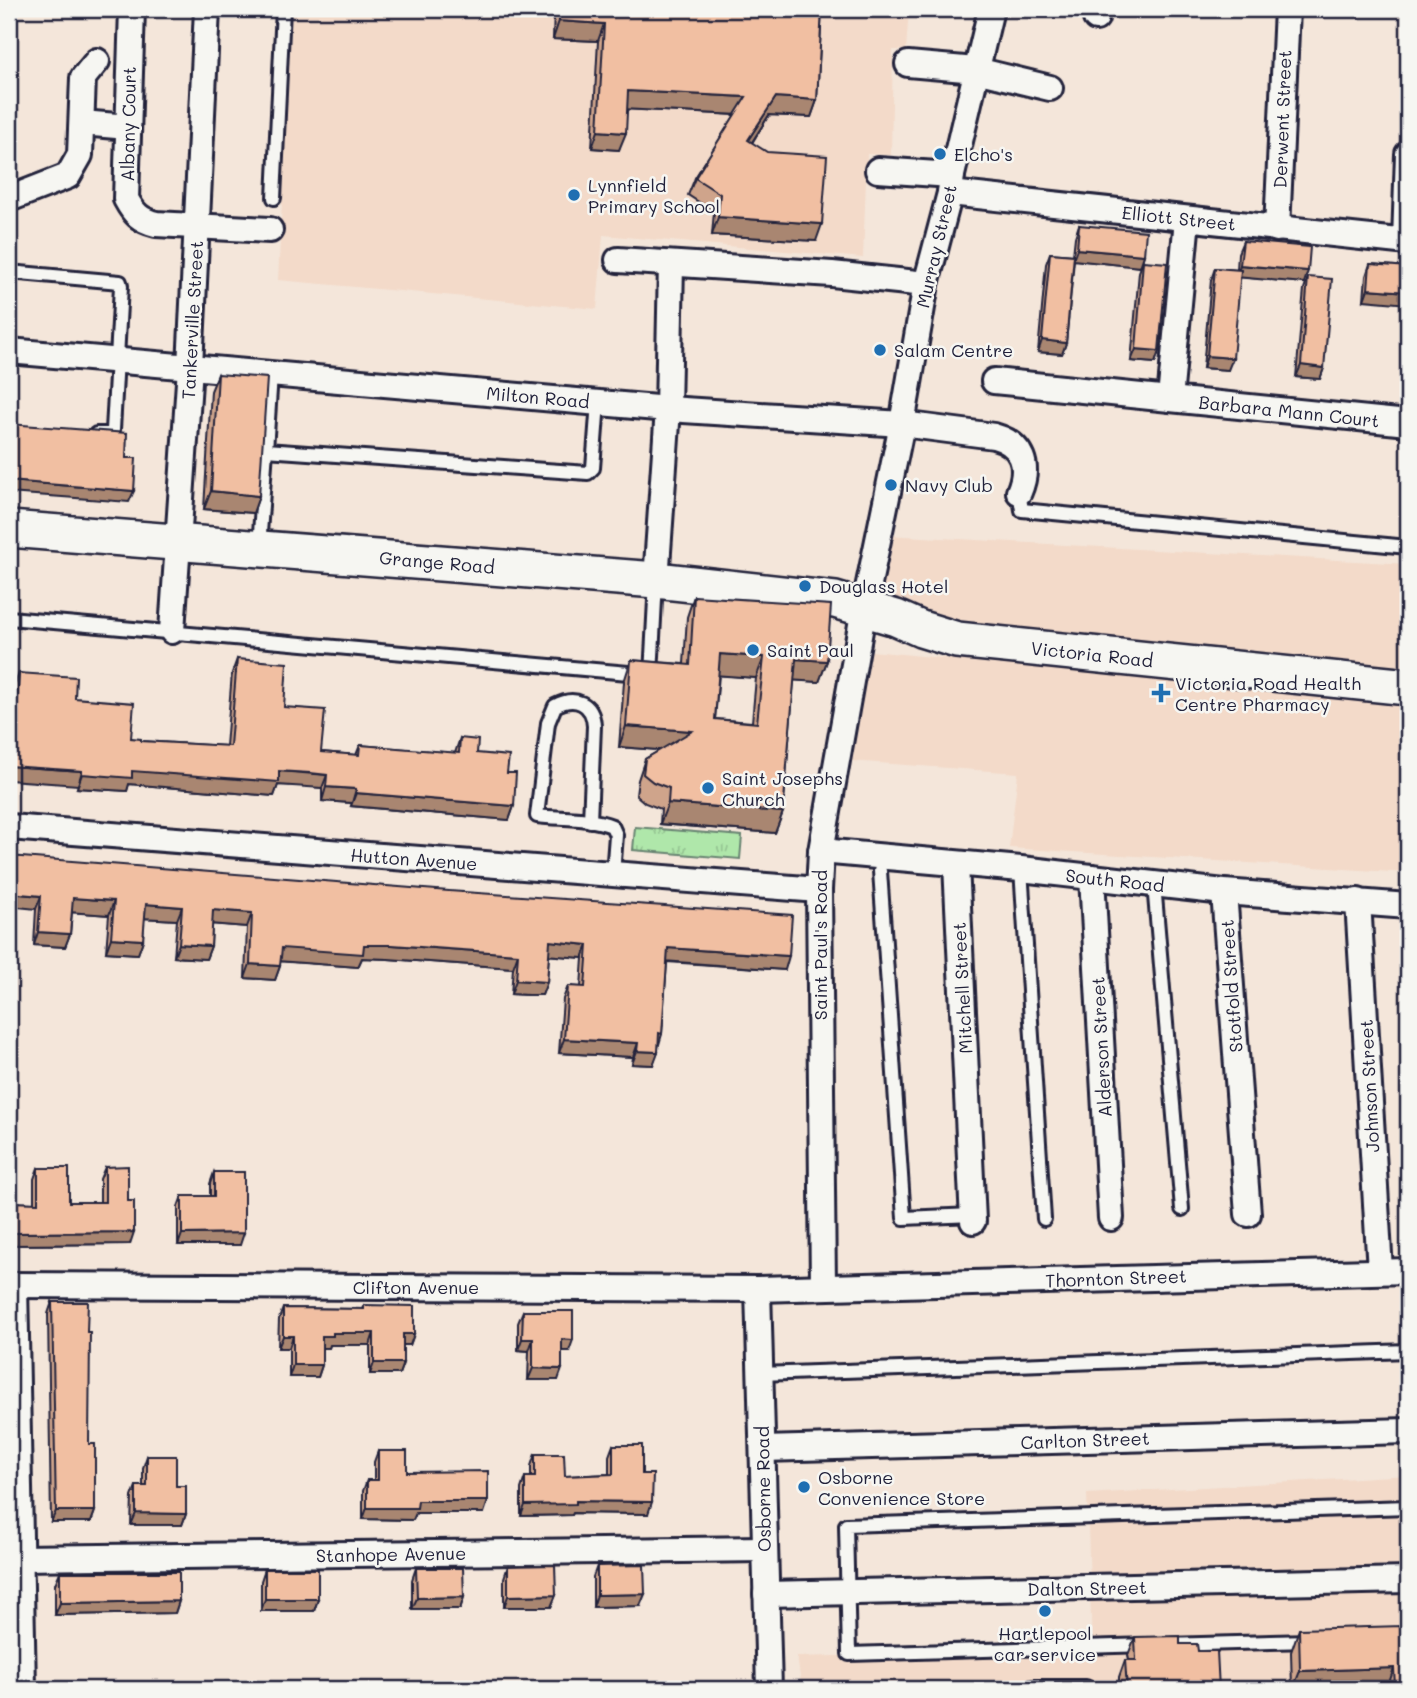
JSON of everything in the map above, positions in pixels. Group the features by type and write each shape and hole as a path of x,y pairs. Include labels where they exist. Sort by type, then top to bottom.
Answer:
{"street":[{"name":"Albany Court","path":"132,9 126,199 133,212 142,220 156,225 270,230"},
{"name":"Tankerville Street","path":"172,631 190,367 208,9"},
{"name":"Murray Street","path":"864,608 902,424 926,284 991,9"},
{"name":"Derwent Street","path":"1278,229 1287,9"},
{"path":"9,199 68,176 80,155 83,78 97,61"},
{"path":"908,64 976,70 1050,88"},
{"path":"82,123 128,127"},
{"path":"1407,242 1408,154"},
{"name":"Elliott Street","path":"877,170 951,184 1187,219 1407,242"},
{"path":"1170,399 1187,219"},
{"path":"618,260 832,274 926,284"},
{"path":"656,580 668,409 671,264"},
{"name":"Milton Road","path":"9,351 668,409 902,424 995,436 1008,440 1021,457 1025,477 1019,492"},
{"name":"Barbara Mann Court","path":"994,381 1408,423"},
{"name":"Grange Road","path":"9,528 656,580 835,600 864,608"},
{"name":"Victoria Road","path":"864,608 957,640 1408,687"},
{"name":"Saint Paul's Road","path":"823,1286 819,890 821,851 864,608"},
{"name":"Hutton Avenue","path":"9,827 819,890"},
{"name":"South Road","path":"821,851 1021,869 1224,892 1408,906"},
{"name":"Mitchell Street","path":"956,864 973,1218"},
{"name":"Alderson Street","path":"1092,877 1111,1218"},
{"name":"Stotfold Street","path":"1224,892 1248,1214"},
{"name":"Johnson Street","path":"1359,901 1381,1271"},
{"name":"Thornton Street","path":"823,1286 1408,1271"},
{"path":"12,1285 14,1532 19,1558 23,1689"},
{"name":"Clifton Avenue","path":"12,1285 758,1289 823,1286"},
{"name":"Osborne Road","path":"758,1289 769,1689"},
{"name":"Carlton Street","path":"762,1449 1408,1431"},
{"name":"Stanhope Avenue","path":"19,1558 764,1549"},
{"name":"Dalton Street","path":"766,1594 1408,1580"}],"lane":[{"path":"274,198 283,9"},
{"path":"9,272 120,282 113,430 104,435 77,433"},
{"path":"259,548 271,374"},
{"path":"266,450 588,474 594,461 598,402"},
{"path":"1019,492 1023,510 1408,547"},
{"path":"9,618 651,675 656,580"},
{"path":"590,821 594,726 592,711 583,704 561,702 555,706 548,723 537,816 612,826 615,831 613,874"},
{"path":"1021,869 1044,1219"},
{"path":"880,871 904,1218 973,1218"},
{"path":"1154,884 1182,1209"},
{"path":"760,1374 1408,1351"},
{"path":"1324,1640 849,1654 846,1525 1408,1507"},
{"path":"1380,1639 1408,1638"},
{"path":"1032,1689 1086,1687"}],"shaded area":[{"name":"Lynnfield Primary School","path":"292,9 909,9 906,50 893,50 891,155 867,154 863,258 603,235 597,309 278,280"},
{"path":"887,535 1408,564 1408,669 871,621"},
{"path":"851,649 1408,704 1408,873 1009,848 1018,773 836,760"},
{"path":"1408,1475 1408,1689 802,1689 797,1657 1092,1649 1087,1494"}],"green space":[{"path":"635,827 742,836 740,859 633,850"}],"building":[{"path":"560,9 822,9 817,100 776,97 748,140 767,152 827,156 822,224 718,217 720,194 695,178 746,97 628,91 626,133 598,131 604,24 559,21"},
{"path":"1079,225 1146,231 1144,255 1077,249"},
{"path":"1243,241 1310,247 1308,271 1240,265"},
{"path":"1050,253 1074,255 1066,343 1042,340"},
{"path":"1143,261 1167,263 1159,351 1136,349"},
{"path":"1370,264 1408,267 1408,292 1368,289"},
{"path":"1215,268 1241,270 1233,358 1207,356"},
{"path":"1308,277 1332,279 1324,368 1301,365"},
{"path":"218,374 267,378 259,496 211,491"},
{"path":"9,424 127,433 126,458 136,458 134,491 9,481"},
{"path":"694,596 831,605 827,661 796,659 783,812 668,803 669,788 653,782 643,774 645,759 692,731 626,726 631,660 690,665","holes":["720,654 764,657 757,723 715,719"]},
{"path":"237,659 287,663 284,707 325,710 321,752 359,755 360,745 459,753 460,738 478,740 477,753 509,756 507,773 516,773 514,806 356,793 356,789 326,787 327,775 310,773 279,771 279,782 132,771 132,778 82,774 82,771 9,766 9,702 17,703 19,673 76,677 75,698 134,703 131,738 141,741 230,746"},
{"path":"9,856 792,915 789,956 668,948 662,1034 659,1033 658,1052 637,1051 638,1043 564,1039 568,986 585,987 588,945 550,941 547,982 516,980 518,954 392,945 364,945 363,954 282,948 280,966 250,964 252,913 213,910 211,946 179,944 182,907 146,904 143,940 111,938 114,901 73,898 70,934 38,932 41,896 9,893"},
{"path":"128,1166 128,1201 134,1201 134,1232 9,1233 9,1202 38,1203 38,1168 69,1168 69,1202 105,1202 105,1167"},
{"path":"214,1172 244,1172 244,1233 182,1234 182,1196 214,1196"},
{"path":"52,1302 88,1302 89,1444 95,1444 95,1511 56,1511"},
{"path":"364,1305 414,1306 414,1334 403,1334 403,1363 374,1363 374,1333 333,1333 333,1336 322,1336 322,1365 293,1365 293,1336 283,1336 283,1308 364,1309"},
{"path":"523,1311 573,1311 573,1340 562,1339 562,1369 533,1368 533,1339 522,1339"},
{"path":"613,1445 642,1445 642,1474 653,1474 652,1502 576,1501 576,1504 525,1505 525,1477 535,1477 535,1454 564,1454 565,1476 613,1474"},
{"path":"378,1451 407,1451 407,1472 488,1471 488,1501 418,1501 417,1508 367,1508 367,1480 378,1480"},
{"path":"147,1456 176,1456 176,1486 186,1486 186,1514 136,1513 136,1486 147,1486"},
{"path":"555,1565 556,1595 508,1596 508,1566"},
{"path":"644,1565 645,1594 597,1595 597,1566"},
{"path":"416,1568 463,1568 464,1597 417,1598"},
{"path":"265,1569 318,1569 318,1599 265,1599"},
{"path":"60,1572 179,1572 179,1601 60,1603"},
{"path":"1402,1626 1403,1645 1408,1645 1408,1686 1395,1686 1394,1668 1300,1671 1299,1629"},
{"path":"1180,1636 1180,1644 1197,1644 1198,1651 1217,1651 1219,1689 1127,1689 1125,1660 1136,1660 1135,1637"}],"place":[{"name":"Elcho's","path":"940,154"},
{"name":"Lynnfield Primary School","path":"574,195"},
{"name":"Salam Centre","path":"880,350"},
{"name":"Navy Club","path":"891,485"},
{"name":"Douglass Hotel","path":"805,586"},
{"name":"Saint Paul","path":"753,650"},
{"name":"Victoria Road Health Centre Pharmacy","path":"1161,693"},
{"name":"Saint Josephs Church","path":"708,788"},
{"name":"Osborne Convenience Store","path":"804,1487"},
{"name":"Hartlepool car service","path":"1045,1611"}]}
